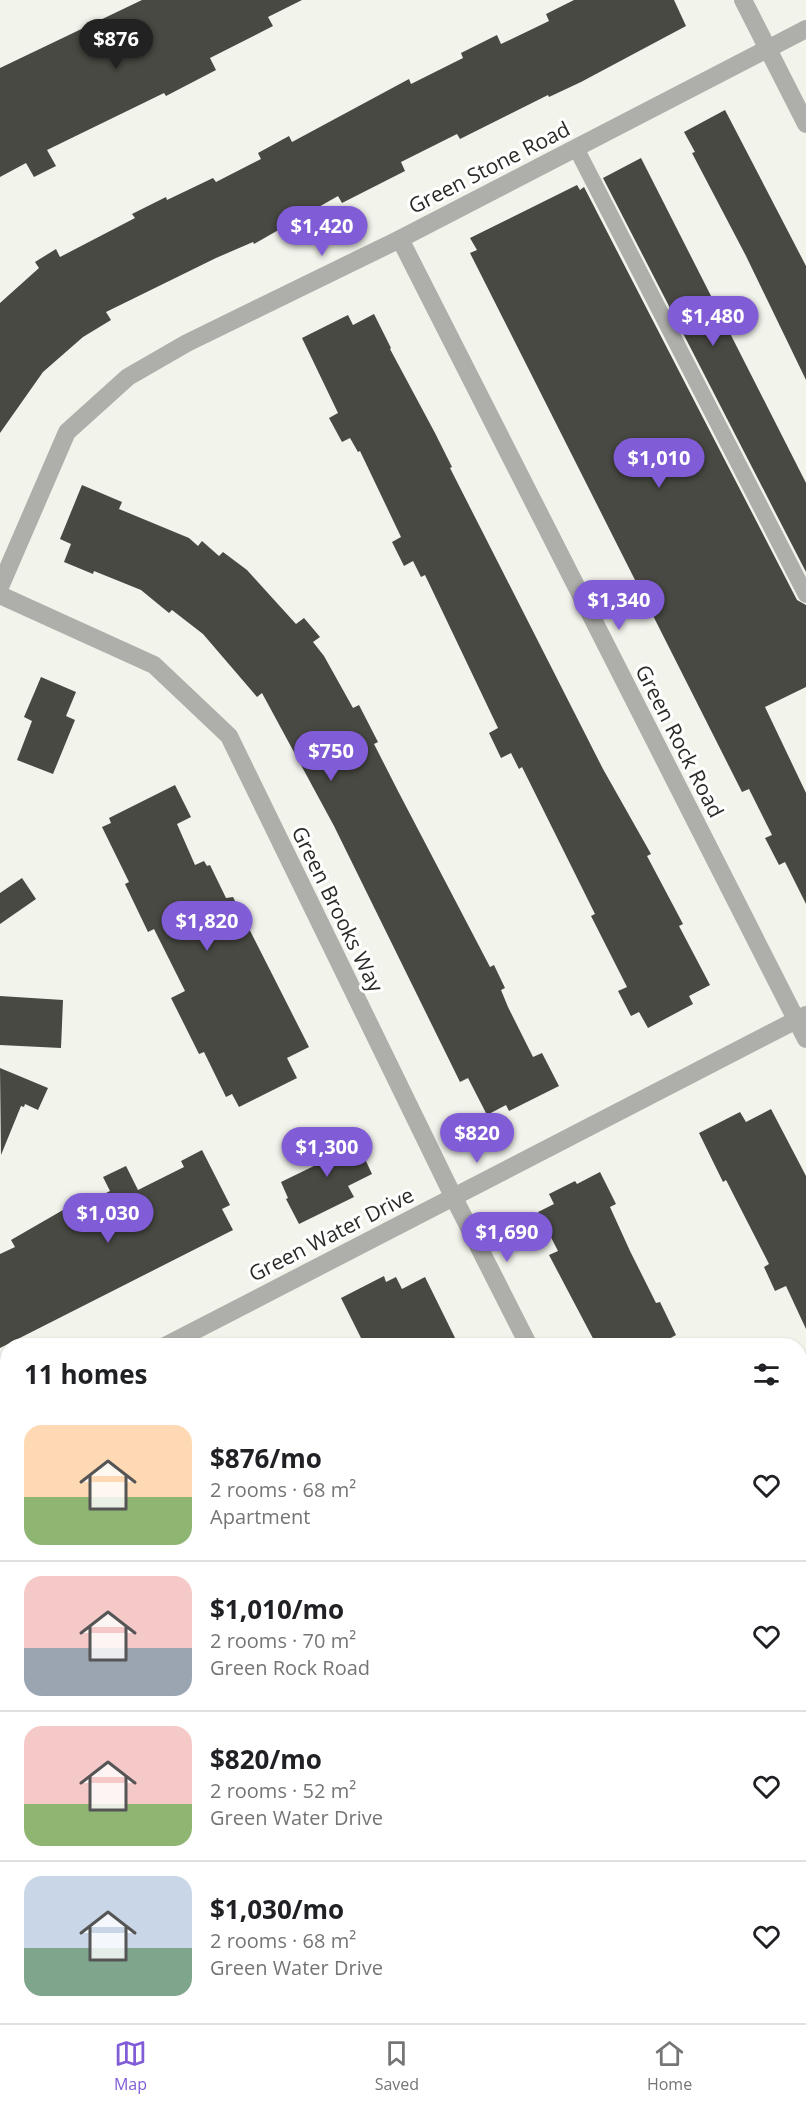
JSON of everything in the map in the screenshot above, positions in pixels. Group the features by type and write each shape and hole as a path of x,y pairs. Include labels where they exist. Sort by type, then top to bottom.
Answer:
{"street":[{"path":"743,0 806,124"},
{"name":"Green Stone Road","path":"0,588 66,432 128,377 187,343 400,239 806,29"},
{"name":"Green Rock Road","path":"400,239 801,1018 806,1039"},
{"name":"Green Brooks Way","path":"0,595 154,665 229,736 453,1196 525,1338"},
{"name":"Green Water Drive","path":"180,1338 801,1018"}],"lane":[{"path":"576,148 806,595"}],"building":[{"path":"142,0 302,0 268,17 273,26 210,58 216,70 166,96 164,93 47,150 56,166 34,177 26,163 0,177 0,68"},
{"path":"574,0 674,0 686,26 581,82 549,97 548,95 460,139 457,134 401,162 405,171 342,203 338,196 254,244 253,242 216,258 106,312 111,320 83,337 43,372 0,433 0,303 39,268 35,262 56,249 60,257 135,218 132,214 166,197 167,200 213,178 216,182 261,159 258,153 289,136 292,142 409,79 411,84 463,58 461,53 497,35 501,44 549,21 546,14"},
{"path":"725,110 806,266 806,380 746,256 692,153 695,152 684,132"},
{"path":"641,158 806,483 806,572 603,178"},
{"path":"577,185 580,190 584,187 797,600 806,605 806,687 765,707 806,793 806,904 785,862 779,865 765,838 772,835 749,789 742,792 470,253 477,250 470,238"},
{"path":"374,314 603,769 651,854 647,856 683,924 679,926 710,985 689,996 693,1004 648,1028 639,1012 631,1016 618,991 627,987 591,916 595,914 522,767 519,769 511,753 501,758 489,733 498,728 425,575 421,577 413,561 404,566 392,542 401,537 360,451 358,452 350,438 342,442 329,418 338,413 302,338 348,315 353,325"},
{"path":"82,485 122,502 119,509 189,538 198,546 202,541 219,556 223,552 247,570 296,624 304,618 320,637 313,642 324,656 353,708 359,705 378,742 374,744 399,793 490,967 494,965 505,988 501,990 508,1007 533,1057 542,1053 559,1086 509,1111 506,1105 487,1115 468,1078 460,1082 334,826 262,693 257,697 203,634 172,610 169,613 141,590 64,562 71,544 60,539"},
{"path":"41,677 76,692 66,716 75,720 53,774 17,760 32,721 24,717"},
{"path":"175,785 191,817 177,824 195,865 204,861 207,866 210,865 226,898 233,897 309,1047 287,1058 297,1078 239,1107 232,1094 226,1097 204,1052 199,1054 171,998 185,991 154,929 148,932 125,884 129,882 102,827 111,823 109,818"},
{"path":"22,878 36,899 0,924 0,893"},
{"path":"0,996 63,1000 61,1048 0,1045"},
{"path":"0,1068 48,1088 38,1110 25,1104 24,1107 21,1106 1,1155"},
{"path":"771,1109 806,1176 806,1329 786,1286 775,1291 764,1267 769,1264 726,1180 723,1182 699,1133 740,1112 746,1122"},
{"path":"348,1131 355,1145 358,1144 372,1174 348,1186 354,1197 299,1224 286,1199 288,1198 281,1182 318,1164 311,1149"},
{"path":"202,1150 230,1205 222,1209 233,1230 20,1338 0,1338 0,1254 15,1247 11,1240 63,1210 65,1213 110,1191 103,1177 126,1166 138,1190 184,1167 181,1161"},
{"path":"600,1172 616,1204 610,1207 630,1251 656,1303 660,1302 676,1335 671,1338 593,1338 549,1255 558,1251 538,1212 554,1204 549,1194 575,1181 577,1184"},
{"path":"384,1276 386,1282 396,1277 402,1289 425,1277 455,1338 361,1338 341,1298"}]}
